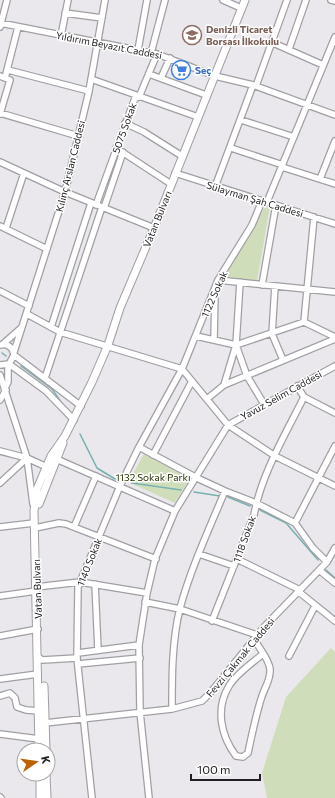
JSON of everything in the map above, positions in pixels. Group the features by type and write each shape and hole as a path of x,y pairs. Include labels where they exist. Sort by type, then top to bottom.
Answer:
{"main road":[{"name":"Vatan Bulvarı","path":"36,526 39,502 50,468 51,456 74,420 108,345 120,308 172,184 175,173 245,0"},
{"name":"Vatan Bulvarı","path":"39,739 43,722 40,711 38,674 40,659 36,526 34,510 37,489 50,468 58,459 65,436"},
{"name":"Vatan Bulvarı","path":"38,589 38,629 45,742"},
{"path":"40,782 40,798"},
{"path":"46,782 47,798"}],"street":[{"path":"0,24 7,0"},
{"path":"61,36 68,0"},
{"name":"Kılınç Arslan Caddesi","path":"10,363 65,192 89,91 105,0"},
{"path":"138,50 147,0"},
{"name":"5075 Sokak","path":"98,206 125,123 135,98 139,97 149,74 165,0"},
{"path":"223,0 241,8"},
{"path":"215,187 287,0"},
{"path":"289,49 306,0"},
{"path":"331,0 335,2"},
{"path":"65,13 102,18"},
{"name":"Yıldırım Beyazıt Caddesi","path":"0,24 154,53 215,76 254,86 308,104 335,115"},
{"path":"18,27 5,78 0,113 78,136"},
{"name":"1122 Sokak","path":"182,369 218,280 265,201 282,166 323,65 333,49 335,38"},
{"path":"271,42 323,65"},
{"path":"161,78 170,58"},
{"path":"8,70 89,91"},
{"path":"149,74 206,95"},
{"path":"91,79 198,118"},
{"path":"241,120 294,137"},
{"path":"125,123 144,132 182,156"},
{"path":"320,179 335,141"},
{"path":"116,148 172,184"},
{"path":"231,148 335,184"},
{"path":"51,327 98,206 123,152"},
{"path":"0,162 65,192 154,228"},
{"path":"24,173 3,227 47,249"},
{"name":"Sülayman Şah Caddesi","path":"175,173 335,224"},
{"path":"262,285 276,205"},
{"path":"45,378 98,206"},
{"path":"304,322 314,217"},
{"path":"218,280 335,292"},
{"path":"224,385 236,345 240,282"},
{"path":"275,286 272,334 283,360"},
{"path":"214,340 215,288"},
{"path":"0,291 29,306"},
{"path":"27,314 60,332 108,345 182,369 228,425 275,456 335,486"},
{"path":"196,336 236,345 304,322 335,338"},
{"name":"Kılınç Arslan Caddesi","path":"1,344 21,328"},
{"path":"207,399 224,385 335,338"},
{"path":"1,344 11,347 14,353 26,364 81,406"},
{"path":"236,345 247,376 264,404"},
{"path":"0,365 10,363 26,364"},
{"path":"9,403 0,401 8,382 10,363"},
{"path":"10,363 46,391 74,420"},
{"name":"Yavuz Selim Caddesi","path":"228,425 296,386 335,366"},
{"name":"1140 Sokak","path":"92,798 78,658 78,587 120,486 139,447 182,369"},
{"path":"0,375 27,458 34,510"},
{"path":"152,455 192,381"},
{"path":"296,386 304,397 335,412"},
{"name":"1118 Sokak","path":"212,621 237,560 254,515 256,503 275,456 304,397"},
{"path":"149,798 140,712 139,645 147,593 156,559 175,511 197,478 228,425"},
{"path":"295,523 335,446"},
{"path":"139,447 197,478 256,503 295,523 313,548 327,562"},
{"path":"0,451 27,458 50,468"},
{"path":"51,456 175,511"},
{"path":"0,482 27,458"},
{"path":"74,527 96,476"},
{"path":"172,709 172,660 180,610 199,554 225,491"},
{"path":"0,527 36,526 59,523 100,536 156,559"},
{"name":"Fevzi Çakmak Caddesi","path":"43,722 172,709 202,701 255,637 327,562 335,548"},
{"path":"199,554 234,566"},
{"path":"237,560 299,591 315,606 335,621"},
{"path":"319,570 335,583"},
{"path":"0,596 80,582 147,593"},
{"path":"95,584 98,650"},
{"path":"146,602 180,610 255,637 270,669 269,679 262,695 248,753 243,757 236,756 229,746 223,731 221,710 224,698 229,685 262,654"},
{"path":"289,656 315,606"},
{"path":"0,636 38,629"},
{"path":"78,658 98,650 139,645"},
{"path":"40,659 140,658"},
{"path":"0,679 38,674"},
{"path":"0,696 10,693 15,698 17,706 26,710 40,711"},
{"path":"0,732 39,739"}],"green space":[{"path":"270,206 257,282 227,277 226,272 265,207"},
{"name":"1132 Sokak Parkı","path":"144,454 188,478 189,485 186,485 175,503 130,483 130,479"},
{"path":"331,648 335,652 335,798 267,798 262,773 286,697"}],"waterway":[{"path":"2,353 6,356"},
{"path":"21,366 52,389 63,405"},
{"path":"80,434 97,468 115,479"},
{"path":"132,483 181,490"},
{"path":"194,492 220,496"},
{"path":"228,497 250,506"},
{"path":"260,510 286,523 318,560"},
{"path":"326,570 335,578"}],"place":[{"name":"Denizli Ticaret Borsası İlkokulu","path":"192,35"},
{"name":"Seç","path":"181,70"}]}
